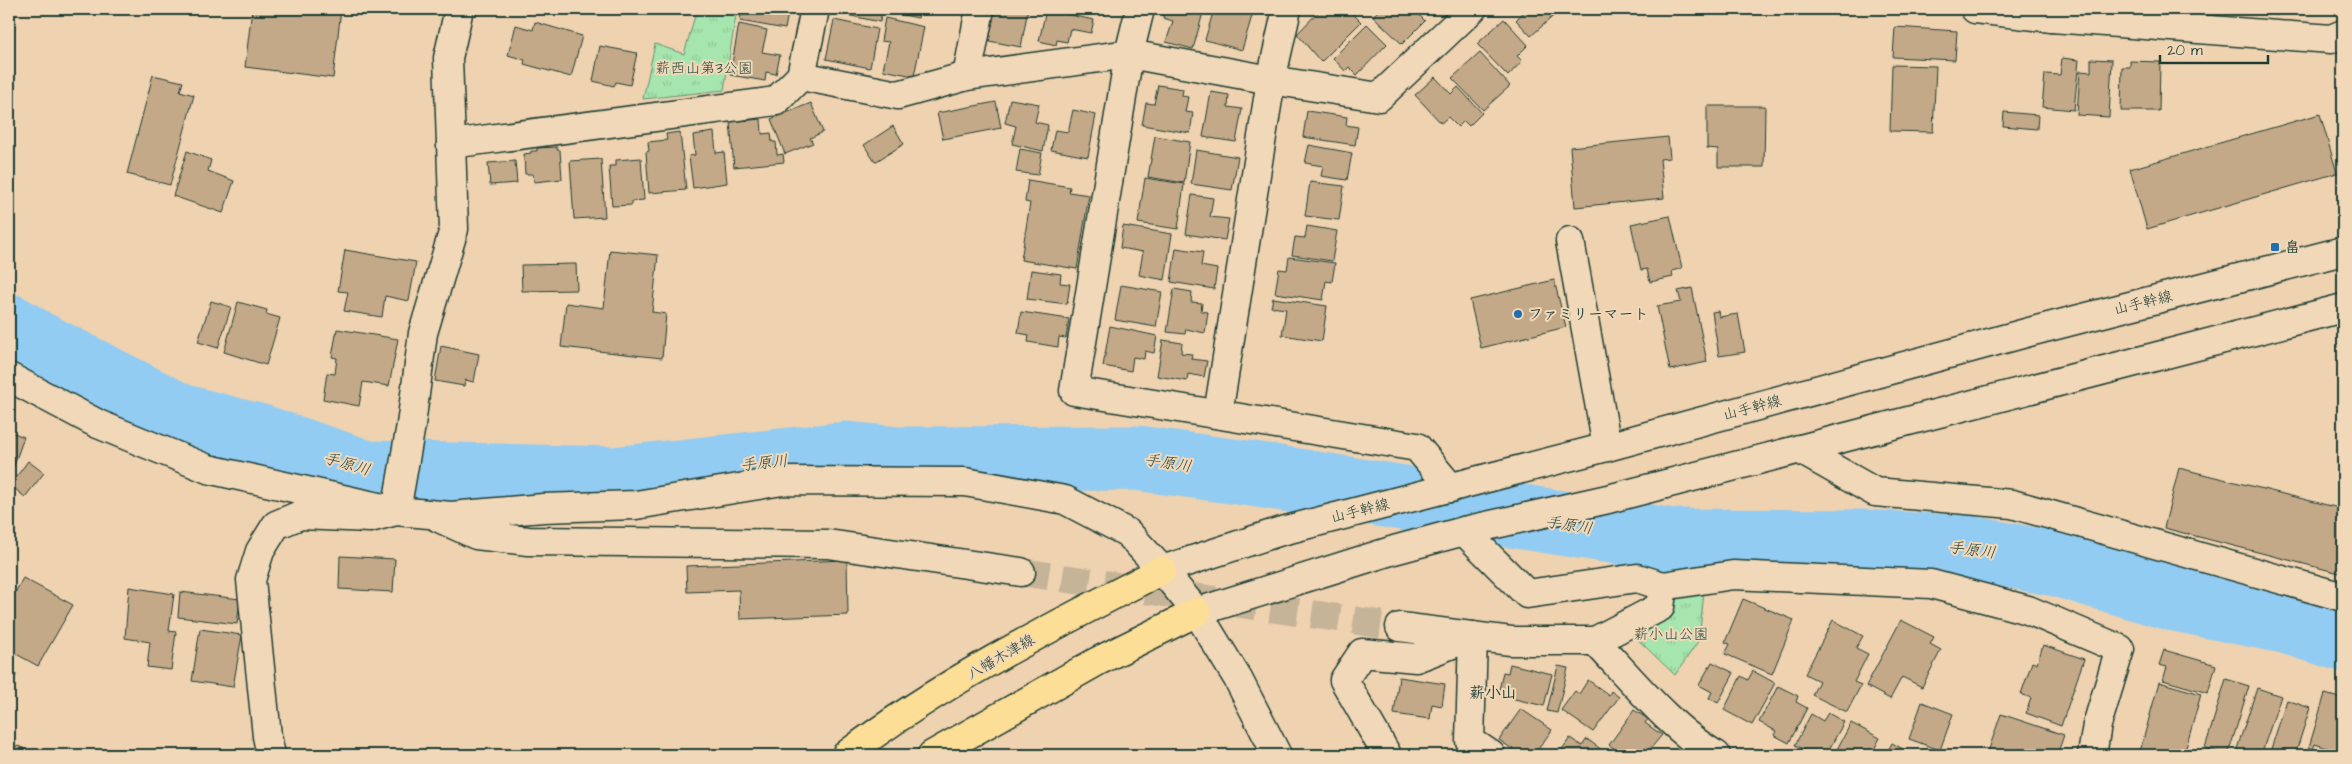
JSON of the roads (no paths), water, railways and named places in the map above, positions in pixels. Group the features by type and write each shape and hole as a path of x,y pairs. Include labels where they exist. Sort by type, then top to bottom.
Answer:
{"main road":[{"name":"八幡木津線","path":"846,755 892,720 1066,620 1162,570"},
{"path":"932,755 1098,660 1197,612"}],"street":[{"path":"271,755 267,736 251,580 260,552 276,525 300,515 370,518 396,503 411,425 423,333 454,229 448,58 459,9"},
{"path":"452,144 776,101 801,76 815,9"},
{"path":"968,76 980,9"},
{"path":"1140,9 1129,54 1074,391 1417,447 1451,488"},
{"path":"1218,414 1271,80 1287,9"},
{"path":"801,76 898,95 968,76 1129,54 1271,80 1379,96 1472,9"},
{"path":"1975,9 2052,13 2331,39 2343,34"},
{"path":"1570,241 1607,447"},
{"name":"山手幹線","path":"1162,570 1278,532 1505,474 2034,331 2343,251"},
{"path":"1197,612 1394,550 1464,531 1608,499 2343,308"},
{"path":"9,377 98,424 208,469 396,503 431,514 476,535 528,540 828,544 1021,572"},
{"path":"1799,449 1875,492 2012,504 2343,596"},
{"path":"431,514 451,516 543,508 636,505 782,481 965,482 1065,500 1128,533 1197,612 1238,679 1276,755"},
{"path":"1464,531 1527,594 1637,578 1663,586 1733,575 1931,584 2028,610 2120,649 2097,726 2092,755"},
{"path":"1400,627 1511,641 1595,641 1660,607 1663,586"},
{"path":"1387,755 1344,680 1362,653 1416,658 1473,636"},
{"path":"1473,636 1470,741 1490,755"},
{"path":"1595,641 1644,694 1701,747 1716,755"}],"waterway":[{"name":"手原川","path":"9,326 35,342 180,416 261,437 367,473 613,479 846,454 900,459 1137,458 1253,474 1674,541 1862,542 1969,548 2057,564 2175,599 2289,622 2343,639"}],"tunnel":[{"path":"1021,572 1400,627"}],"place":[{"name":"畠","path":"2275,247"},
{"name":"ファミリーマート","path":"1518,314"}],"district":[{"name":"薪小山","path":"1493,693"}],"park label":[{"name":"薪西山第3公園","path":"704,68"},
{"name":"薪小山公園","path":"1671,634"}]}
